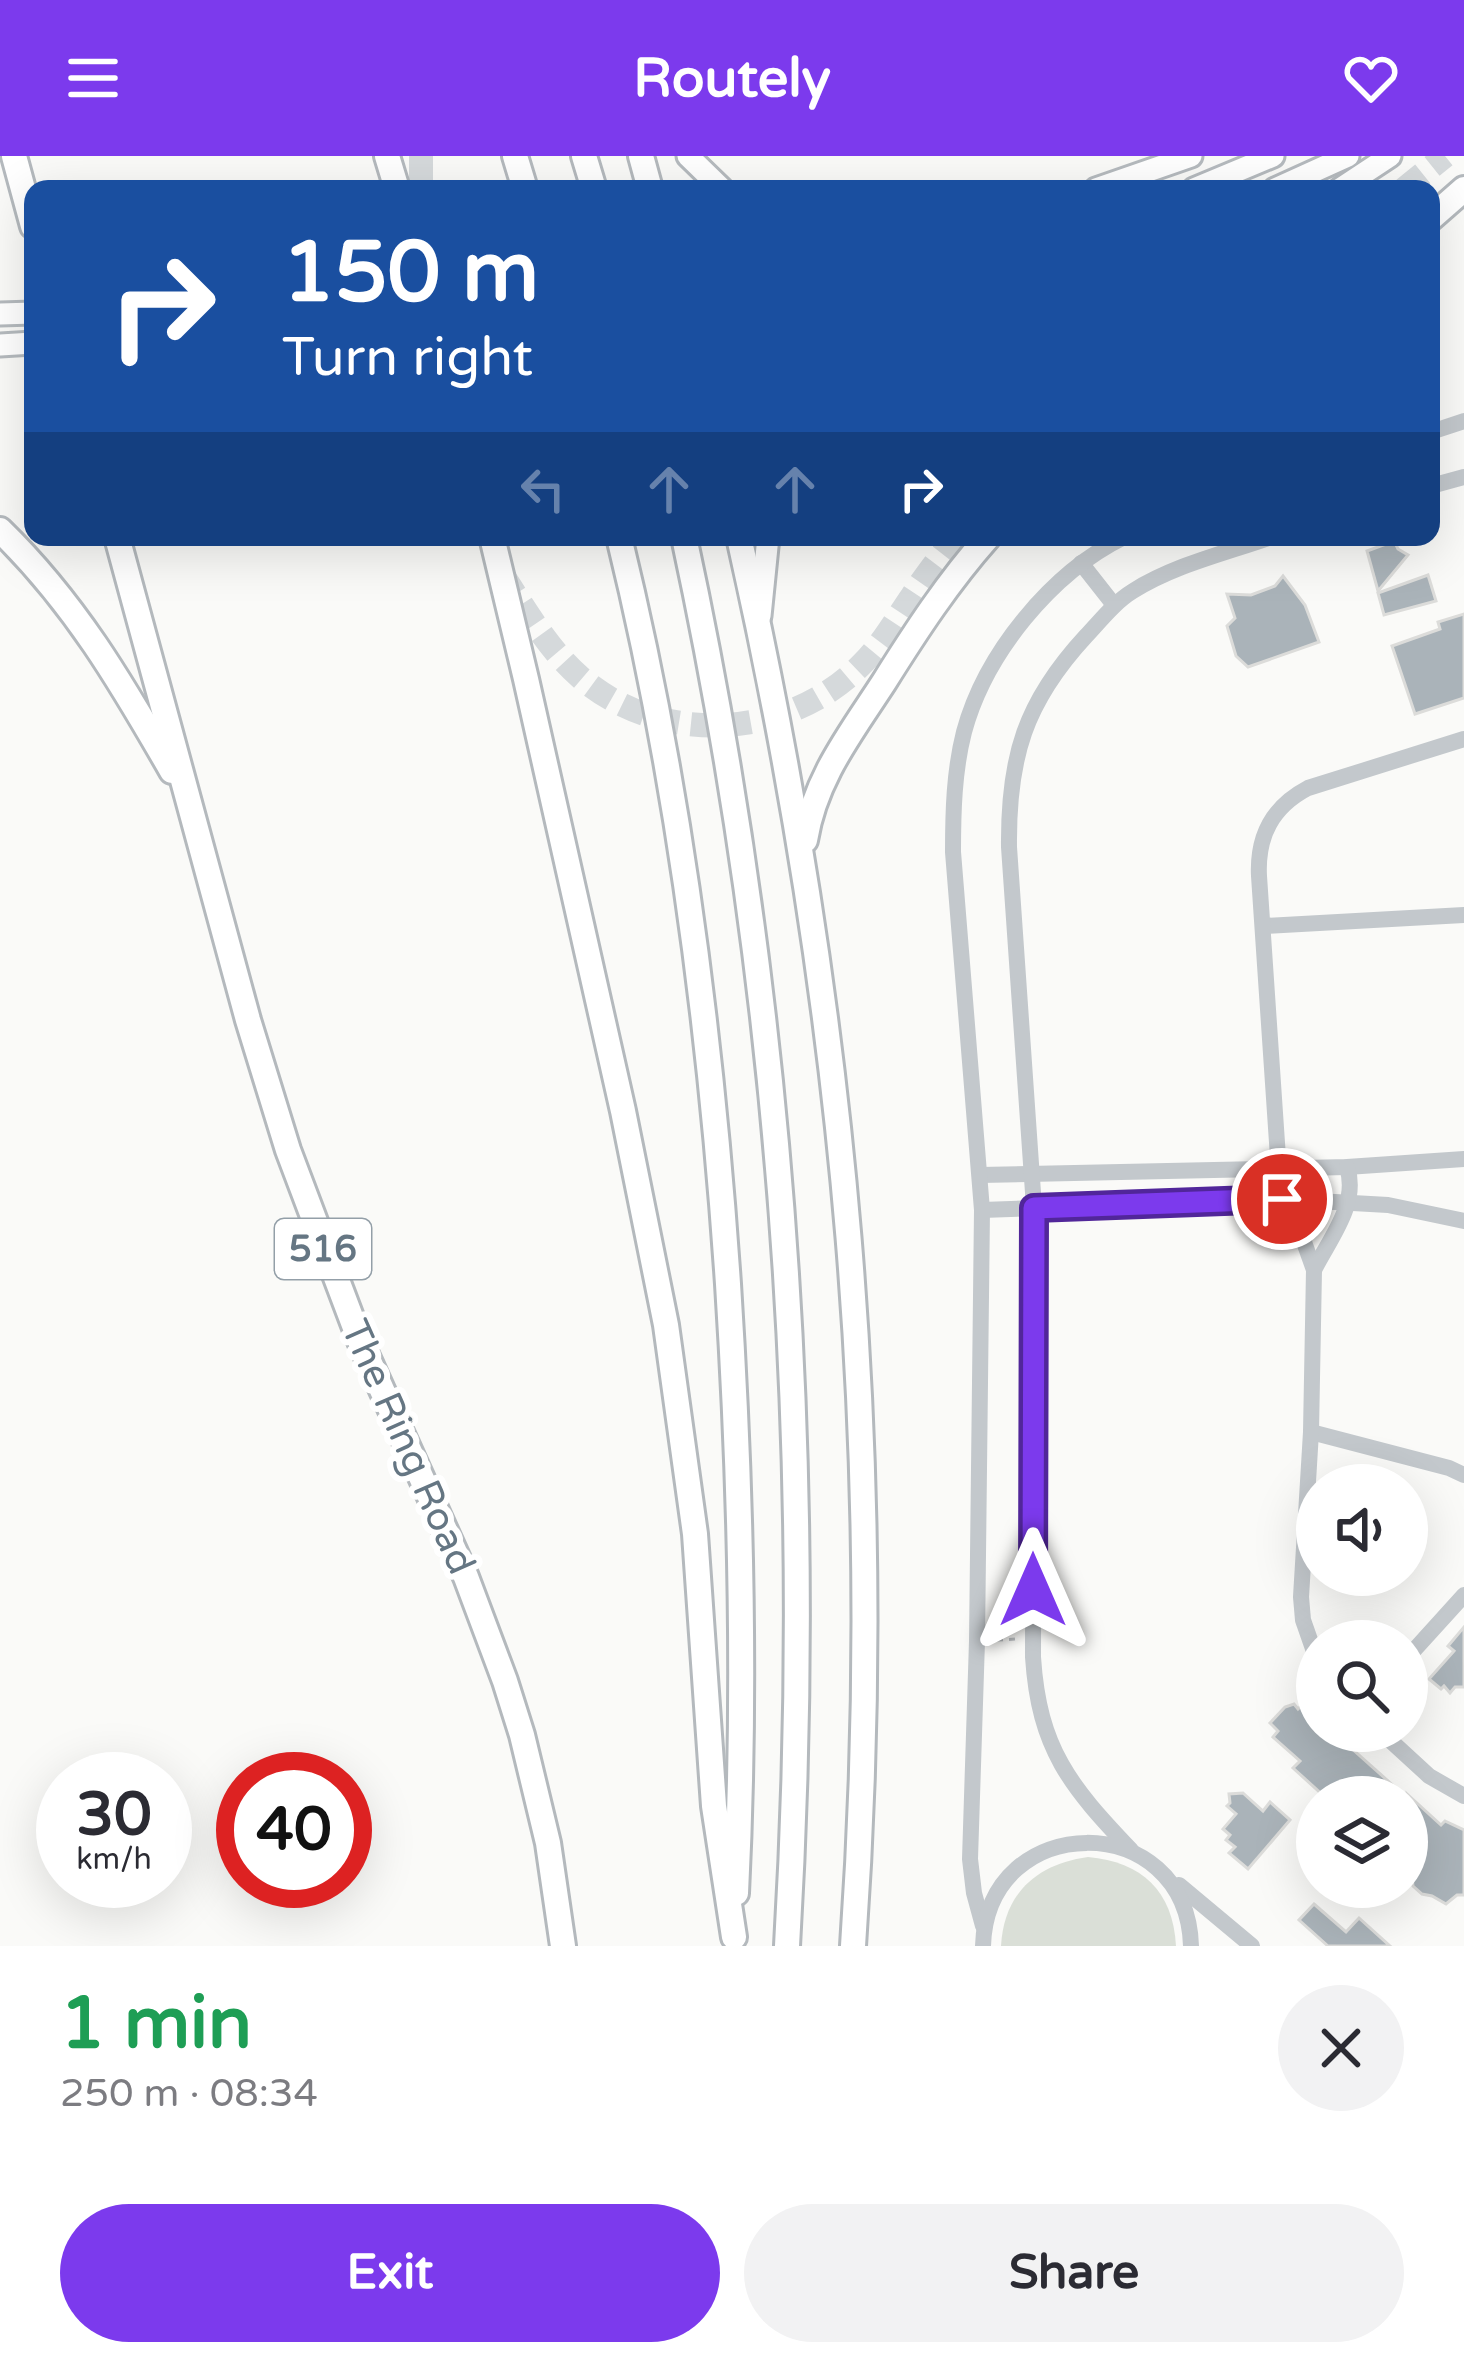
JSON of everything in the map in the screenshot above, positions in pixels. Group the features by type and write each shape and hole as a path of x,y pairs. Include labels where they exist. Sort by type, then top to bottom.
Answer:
{"highway":[{"path":"14,156 24,193"},
{"path":"1440,210 1464,189"},
{"path":"0,530 88,632 188,800"},
{"name":"The Ring Road","path":"119,546 254,1042 310,1214 506,1681 540,1807 563,1946"},
{"path":"494,546 666,1325 695,1534 713,1806 733,1941"},
{"path":"621,546 656,702 684,862 723,1217 740,1557 741,1750 733,1941"},
{"path":"687,546 748,888 786,1244 798,1604 787,1946"},
{"path":"742,546 802,855 824,997 860,1384 865,1705 853,1946"},
{"path":"802,855 812,807 842,742 937,601 981,546"}],"main road":[{"path":"688,156 713,180"},
{"path":"1122,180 1191,156"},
{"path":"1216,180 1273,156"},
{"path":"1295,180 1348,156"},
{"path":"1354,180 1390,156"},
{"path":"759,623 766,546"}],"street":[{"path":"983,1946 970,1858 982,1210 953,852 954,804 964,732 998,659 1020,626 1081,563 1109,546"},
{"path":"1246,546 1133,591 1066,657 1018,745 1008,807 1034,1208 1035,1694 1050,1743 1082,1796 1131,1850 1252,1946"},
{"path":"1081,563 1114,605"},
{"path":"1303,1620 1314,1270 1282,1199 1260,845 1282,805 1308,788 1464,739"},
{"path":"1264,926 1464,914"},
{"path":"980,1175 1346,1167 1464,1159"},
{"path":"1314,1270 1350,1201 1346,1167"},
{"path":"982,1210 1282,1199 1410,1208 1464,1221"},
{"path":"1311,1432 1464,1474"},
{"path":"1428,1635 1464,1595"},
{"path":"1402,1752 1429,1776 1464,1796"},
{"path":"983,1926 994,1896 1013,1871 1039,1852 1069,1842 1101,1842 1131,1850"},
{"path":"1161,1871 1180,1896 1191,1946"}],"path":[{"path":"977,1641 1033,1638"}],"shaded area":[{"path":"1088,1857 1124,1865 1151,1883 1169,1910 1176,1946 1001,1946 1009,1911 1026,1884 1053,1866"}],"building":[{"path":"1396,546 1408,555 1378,591 1367,551"},
{"path":"1428,575 1436,601 1384,615 1378,593"},
{"path":"1283,576 1305,605 1319,642 1248,667 1236,656 1227,626 1235,618 1227,594 1251,595 1275,586"},
{"path":"1464,614 1464,698 1415,714 1392,646 1440,629 1438,622"},
{"path":"1464,1627 1464,1687 1450,1693 1429,1679 1454,1651 1448,1646"},
{"path":"1296,1706 1296,1752 1356,1752 1382,1776 1302,1776 1293,1768 1300,1761 1273,1737 1278,1731 1270,1723 1285,1707"},
{"path":"1243,1793 1263,1811 1270,1802 1290,1820 1248,1869 1229,1853 1235,1847 1226,1840 1230,1835 1223,1829 1236,1814 1227,1806 1229,1794"},
{"path":"1428,1813 1441,1825 1445,1821 1464,1830 1464,1895 1446,1904 1428,1895"},
{"path":"1310,1908 1319,1908 1346,1932 1359,1918 1390,1946 1328,1946 1299,1920"}],"tunnel":[{"path":"421,156 421,180"},
{"path":"1415,180 1445,156"},
{"path":"502,574 557,654 612,700 686,724 724,725 799,708 833,689 877,647 949,546"}],"route":[{"path":"1033,1590 1034,1208 1282,1199"}]}
